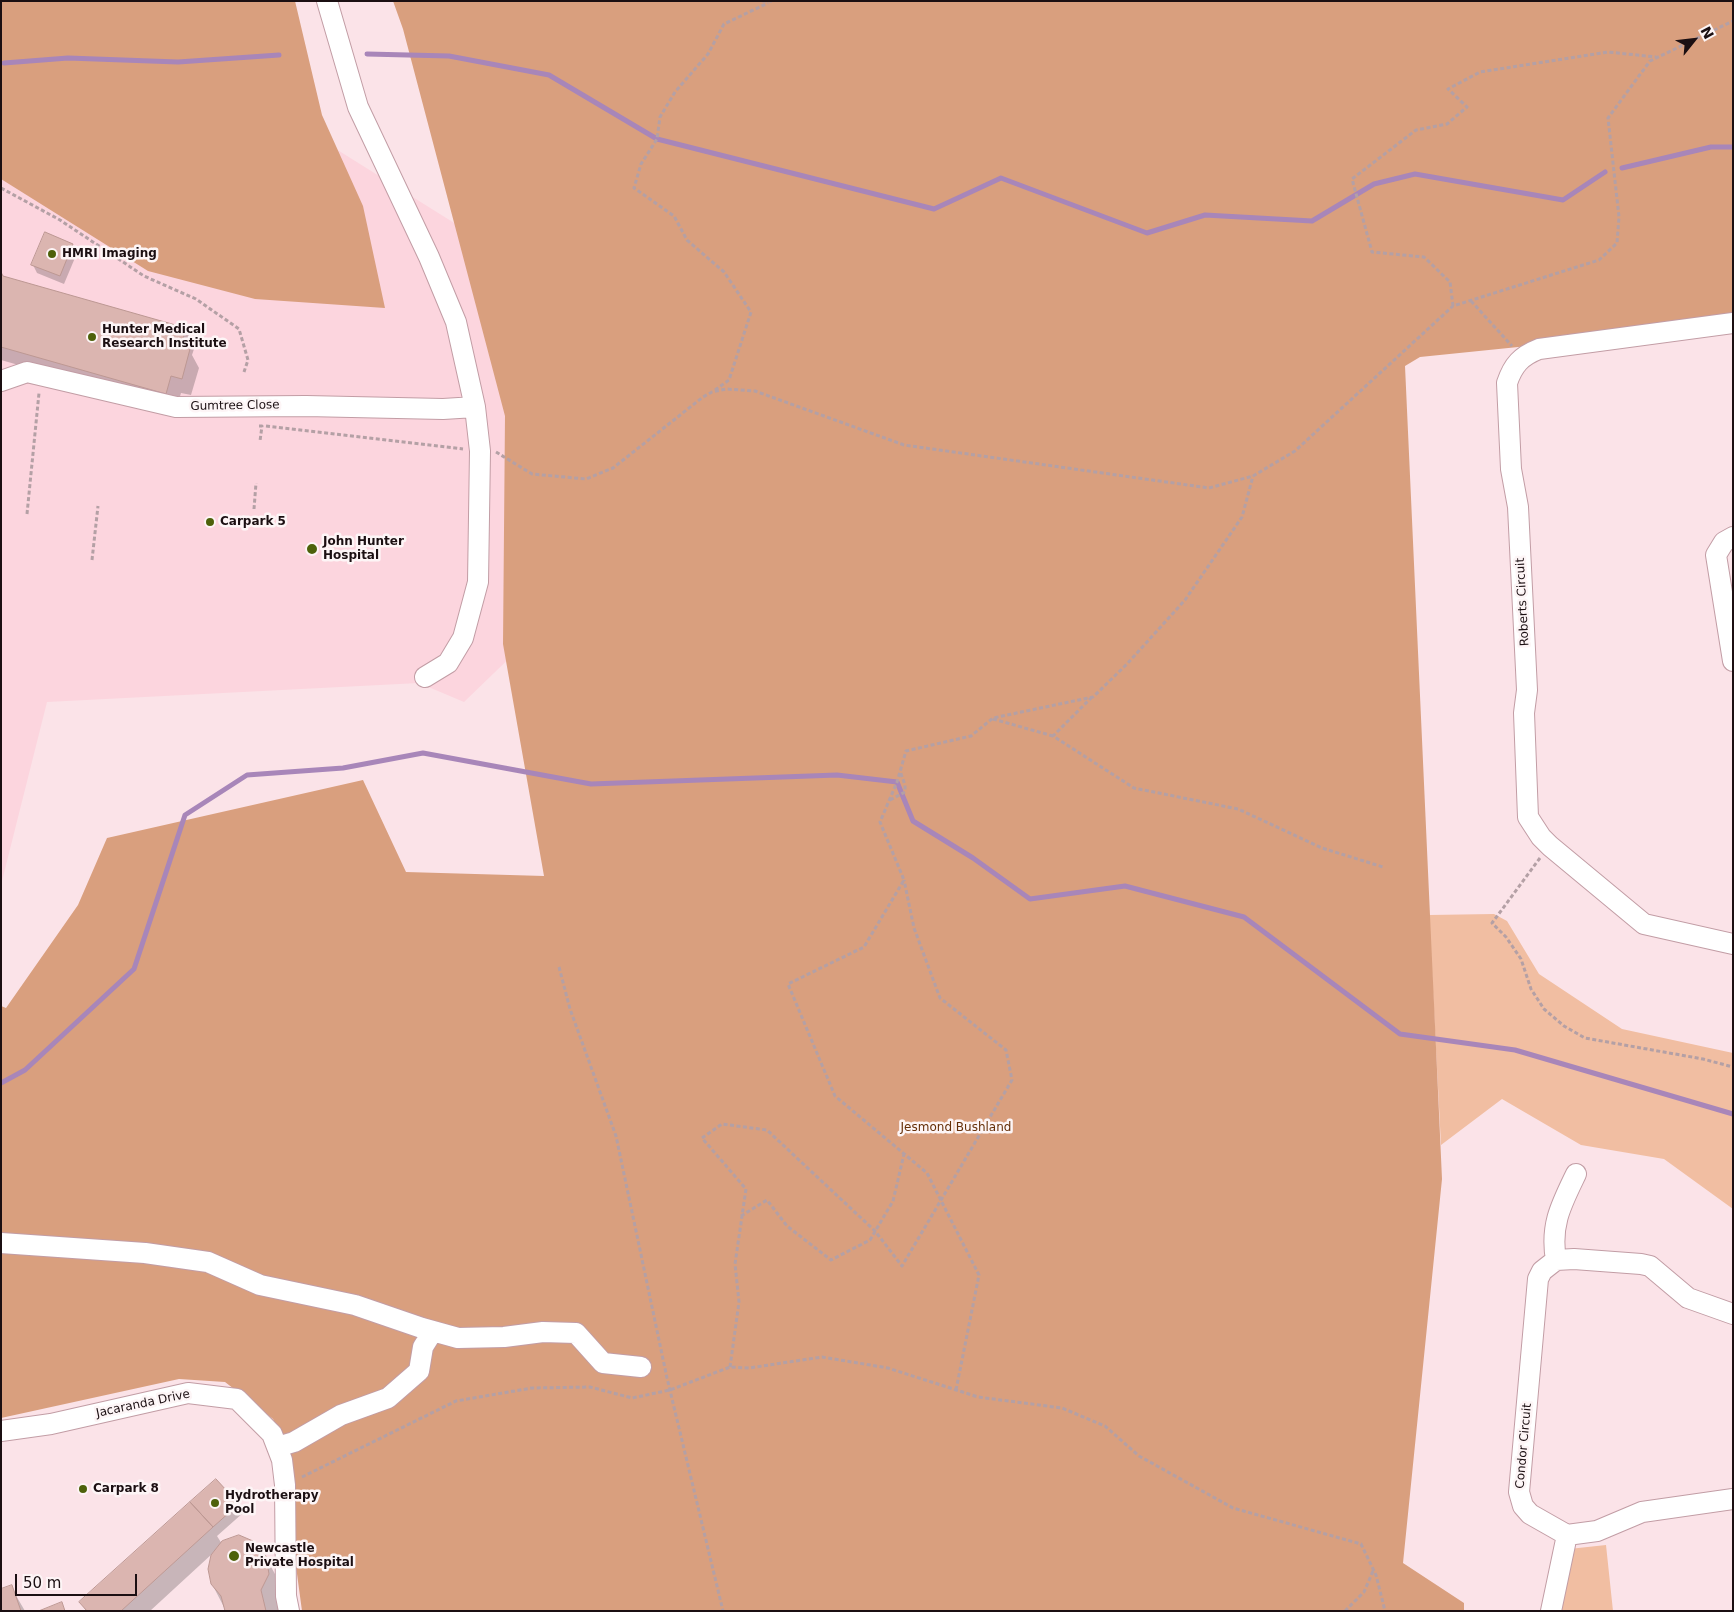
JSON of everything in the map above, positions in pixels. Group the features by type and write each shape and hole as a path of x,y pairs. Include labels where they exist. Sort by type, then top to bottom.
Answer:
{"street":[{"path":"327,1 358,107 429,257 456,322 475,407 480,451 478,582 464,638 448,664 424,677"},
{"path":"1522,358 1539,350 1733,322"},
{"name":"Roberts Circuit","path":"1522,358 1511,370 1507,383 1511,469 1517,497 1520,536 1526,690 1524,713 1527,807 1533,826 1550,846 1644,924 1733,944"},
{"name":"Gumtree Close","path":"1,382 27,372 176,407 306,406 443,409 475,407"},
{"path":"1733,537 1724,542 1716,555 1733,661"},
{"path":"1576,1174 1556,1221 1553,1238 1556,1260 1574,1258 1650,1266 1688,1298 1733,1314"},
{"path":"1,1243 145,1253 208,1262 260,1285 355,1305 458,1338 504,1337 543,1332 576,1333 603,1364 640,1367"},
{"name":"Condor Circuit","path":"1556,1260 1542,1271 1538,1279 1519,1492 1523,1506 1530,1514 1567,1535"},
{"path":"277,1447 294,1442 341,1414 388,1398 419,1371 423,1346 433,1331"},
{"name":"Jacaranda Drive","path":"1,1432 52,1424 188,1392 237,1399 272,1434 282,1460 285,1485 286,1596 289,1611"},
{"path":"1551,1611 1567,1535 1597,1531 1632,1514 1733,1499"}],"path":[{"path":"762,1 770,2"},
{"path":"257,424 480,451 494,451 532,474 586,479 613,468 729,380 751,312 724,272 687,240 674,216 634,188 641,164 657,139 660,116 675,92 708,54 724,24 770,2"},
{"path":"712,392 726,389 755,391 904,444 1209,488 1254,476 1295,451 1453,306 1599,260 1617,243 1619,217 1608,118 1650,61 1733,21"},
{"path":"1453,306 1450,282 1424,257 1372,252 1352,179 1416,130 1447,124 1467,107 1448,89 1480,72 1608,52 1657,57"},
{"path":"1,188 60,220 144,276 196,299 239,328 248,360 244,372"},
{"path":"1471,301 1522,358"},
{"path":"28,514 39,392"},
{"path":"260,441 262,426"},
{"path":"1053,736 1128,664 1185,600 1242,518 1254,476"},
{"path":"254,510 256,483"},
{"path":"92,560 98,506"},
{"path":"730,1367 739,1302 735,1264 746,1190 702,1138 722,1124 767,1130 875,1231 902,1266 1012,1080 1006,1050 940,998 914,928 904,880 880,822 906,751 971,736 993,718 1093,696"},
{"path":"993,718 1053,736 1134,788 1238,809 1322,848 1383,867"},
{"path":"889,800 905,792 906,785 900,771"},
{"path":"1550,846 1492,923 1506,937 1521,959 1531,989 1544,1009 1564,1026 1585,1038 1703,1059 1733,1067"},
{"path":"904,880 864,947 788,984 835,1096 927,1173 979,1276 956,1390"},
{"path":"559,966 570,1009 616,1136 670,1390 723,1611"},
{"path":"741,1216 767,1200 787,1226 831,1260 870,1240 893,1201 904,1154"},
{"path":"285,1485 456,1401 532,1388 590,1387 632,1398 670,1390 730,1367 749,1368 822,1357 888,1368 978,1397 1062,1408 1105,1426 1139,1456 1233,1508 1361,1544 1373,1570 1385,1611"},
{"path":"1345,1611 1364,1592 1373,1570"}],"shaded area":[{"name":"John Hunter Hospital","path":"1,1 328,144 761,415 464,702 419,683 47,702 1,885"},
{"path":"1494,914 1507,921 1539,974 1622,1029 1733,1053 1733,1209 1664,1159 1581,1145 1502,1099 1441,1145 1429,915"},
{"path":"1606,1545 1613,1611 1557,1611 1569,1549"}],"green space":[{"path":"1,1 295,1 322,115 363,206 385,308 255,299 148,271 1,179"},
{"name":"Jesmond Bushland","path":"393,1 1733,1 1733,314 1528,346 1420,357 1405,366 1442,1179 1403,1563 1464,1603 1464,1611 302,1611 295,1559 291,1457 273,1419 225,1382 179,1379 1,1418 1,1006 6,1008 78,905 107,838 363,780 406,872 544,876 503,644 505,416 403,29"}],"building":[{"name":"HMRI Imaging","path":"45,232 73,244 60,276 31,265"},
{"name":"Hunter Medical Research Institute","path":"1,272 3,276 186,328 181,346 190,349 182,379 171,376 166,394 1,347"},
{"name":"Hydrotherapy Pool","path":"216,1479 239,1504 213,1527 190,1502"},
{"path":"190,1502 213,1527 121,1611 87,1611 79,1602"},
{"path":"239,1535 253,1541 266,1556 269,1574 261,1590 266,1611 225,1611 221,1596 211,1584 208,1569 211,1555 222,1541"},
{"path":"12,1585 21,1611 1,1611 1,1589"},
{"path":"62,1602 65,1611 39,1611"}],"waterway":[{"path":"367,54 449,56 549,75 657,139 934,209 1001,178 1147,233 1205,215 1312,221 1374,184 1415,174 1563,200 1605,172"},
{"path":"4,63 68,58 178,62 279,55"},
{"path":"1622,168 1711,147 1733,147"},
{"path":"1,1083 25,1070 134,969 185,815 247,775 343,768 423,753 591,784 837,775 897,782 913,821 973,858 1030,899 1125,886 1244,917 1400,1034 1515,1050 1733,1114"}],"place":[{"name":"HMRI Imaging","path":"52,254"},
{"name":"Hunter Medical Research Institute","path":"92,337"},
{"name":"Carpark 5","path":"210,522"},
{"name":"John Hunter Hospital","path":"312,549"},
{"name":"Carpark 8","path":"83,1489"},
{"name":"Hydrotherapy Pool","path":"215,1503"},
{"name":"Newcastle Private Hospital","path":"234,1556"}]}
